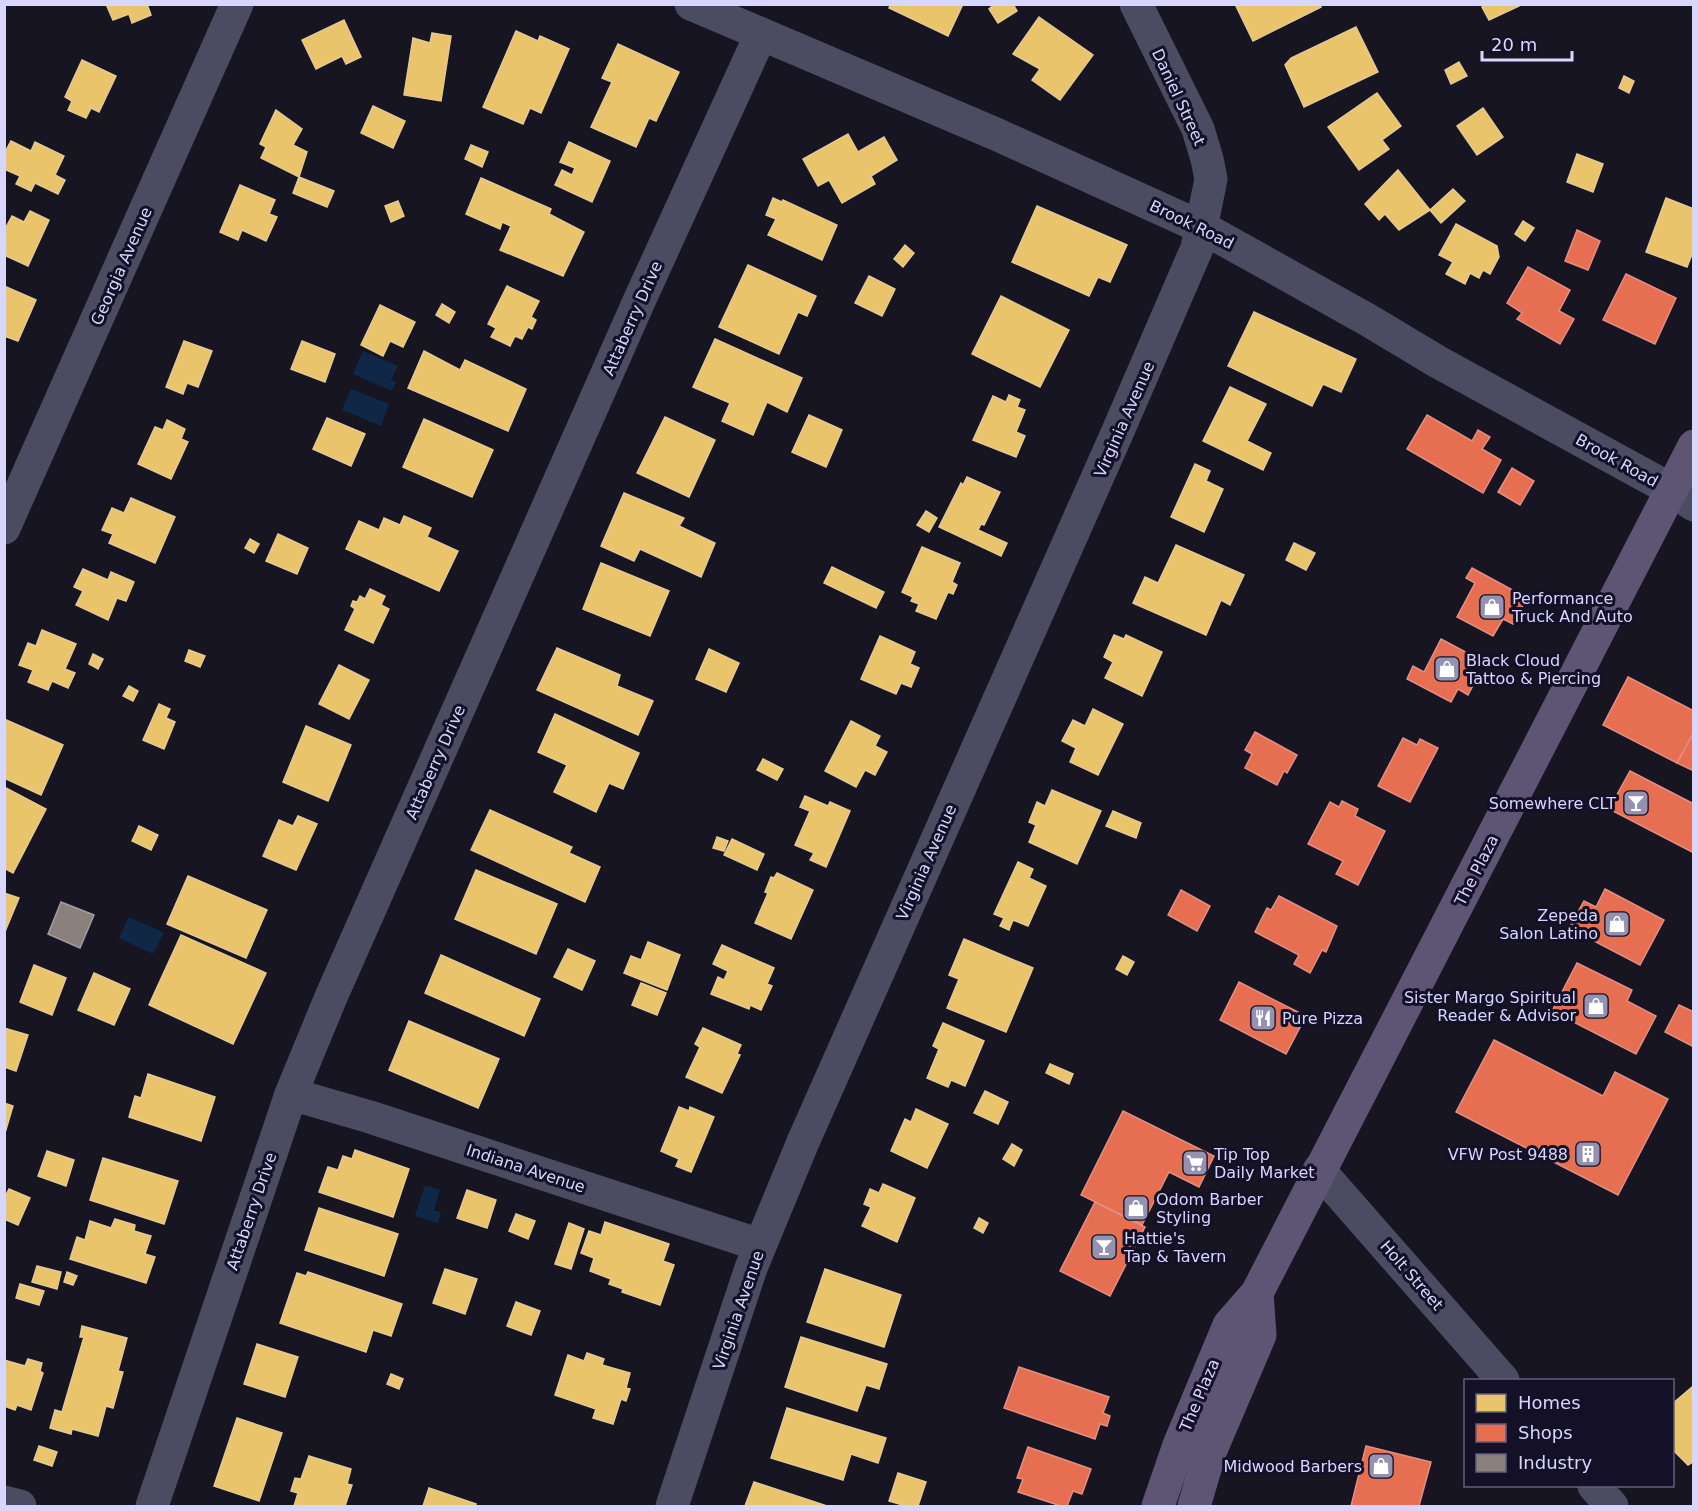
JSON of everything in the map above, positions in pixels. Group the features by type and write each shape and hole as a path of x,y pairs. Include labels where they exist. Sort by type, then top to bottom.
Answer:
{"main road":[{"name":"The Plaza","path":"1158,1506 1179,1444 1229,1325 1257,1293 1446,927 1682,497 1694,446"},
{"name":"The Plaza","path":"1194,1506 1210,1452 1260,1335 1257,1293"}],"street":[{"name":"Georgia Avenue","path":"4,528 237,4"},
{"name":"Brook Road","path":"691,4 998,135 1203,228 1682,497"},
{"name":"Daniel Street","path":"1136,4 1197,129 1207,159 1211,179 1203,228"},
{"name":"Attaberry Drive","path":"152,1506 291,1094 331,997 588,416 761,34"},
{"name":"Virginia Avenue","path":"672,1506 760,1245 1118,431 1197,248 1203,228"},
{"name":"Indiana Avenue","path":"291,1094 381,1120 760,1245"},
{"name":"Holt Street","path":"1319,1170 1502,1379"},
{"path":"1596,1487 1612,1506"},
{"path":"4,1502 20,1506"}],"water":[{"path":"363,351 398,366 391,380 396,382 392,391 353,374"},
{"path":"351,389 389,404 381,426 342,410"},
{"path":"129,917 164,933 153,954 119,938"},
{"path":"425,1185 440,1190 434,1210 441,1213 438,1223 415,1216"}],"building: Homes":[{"path":"106,4 147,4 151,15 132,23 129,14 113,20"},
{"path":"891,4 963,4 948,36 889,8"},
{"path":"995,4 1013,4 1017,11 998,23 989,9"},
{"path":"1235,4 1320,4 1321,7 1253,41"},
{"path":"1487,4 1519,4 1519,6 1489,20 1482,7"},
{"path":"1039,17 1093,55 1060,100 1032,80 1040,69 1013,54"},
{"path":"344,20 361,57 346,64 342,56 316,69 302,40"},
{"path":"1356,27 1378,72 1304,107 1285,65 1291,58"},
{"path":"516,31 538,41 540,36 569,49 541,113 530,108 523,124 483,107"},
{"path":"432,33 451,36 441,101 404,95 413,38 430,43"},
{"path":"618,44 679,72 656,121 649,118 636,147 591,127 612,82 602,78"},
{"path":"82,60 116,76 99,112 91,108 86,118 68,110 72,101 65,97"},
{"path":"1459,62 1467,76 1451,84 1445,70"},
{"path":"1624,76 1634,81 1629,93 1619,88"},
{"path":"1377,93 1401,126 1382,140 1389,149 1359,170 1328,127"},
{"path":"373,106 405,121 393,148 361,133"},
{"path":"1483,108 1503,137 1477,155 1457,126"},
{"path":"276,110 302,129 293,145 307,152 299,177 261,158 266,147 260,144"},
{"path":"848,134 858,152 884,137 897,160 871,176 875,184 842,203 829,180 818,186 803,159"},
{"path":"11,141 31,151 35,142 64,156 55,175 65,180 58,194 35,183 31,191 16,184 20,176 4,169 4,154"},
{"path":"569,142 610,161 592,202 555,185 562,170 572,175 575,168 560,162"},
{"path":"471,145 488,152 482,167 465,159"},
{"path":"1577,154 1603,164 1593,192 1567,182"},
{"path":"1398,170 1430,210 1399,230 1385,214 1379,220 1365,204"},
{"path":"299,177 334,191 327,207 293,193"},
{"path":"481,178 551,209 549,214 584,232 563,276 500,250 511,226 502,222 500,229 466,214"},
{"path":"240,185 275,200 269,214 277,217 266,241 242,230 238,240 220,232"},
{"path":"1453,189 1465,201 1441,223 1430,210"},
{"path":"773,198 782,202 783,200 837,225 822,260 768,235 776,219 766,215"},
{"path":"1666,198 1694,209 1694,249 1687,267 1646,252"},
{"path":"398,201 404,216 391,222 385,206"},
{"path":"1037,206 1127,245 1110,282 1098,277 1089,296 1012,262"},
{"path":"30,211 49,220 28,266 4,255 4,231 12,216 24,222"},
{"path":"1523,221 1534,228 1525,241 1515,234"},
{"path":"1456,224 1497,246 1499,257 1490,274 1483,270 1479,278 1470,273 1465,284 1446,274 1453,262 1439,255"},
{"path":"905,245 914,253 903,267 894,259"},
{"path":"748,265 816,296 807,316 798,312 779,354 719,327"},
{"path":"869,276 895,289 882,316 855,303"},
{"path":"4,286 36,300 18,341 4,336"},
{"path":"507,286 539,301 531,317 536,320 532,329 528,327 522,339 515,336 510,346 491,337 496,328 488,324"},
{"path":"1001,296 1069,330 1040,387 972,354"},
{"path":"442,304 455,312 449,323 436,315"},
{"path":"380,305 415,322 403,347 390,341 383,356 361,345"},
{"path":"1254,312 1356,359 1341,392 1323,384 1312,406 1228,366"},
{"path":"715,339 802,378 787,412 767,402 753,435 722,421 730,403 693,387"},
{"path":"184,341 212,351 198,387 187,383 183,394 166,387"},
{"path":"302,341 335,354 325,382 291,369"},
{"path":"424,351 460,370 465,360 526,389 508,431 408,388"},
{"path":"1230,387 1266,404 1247,441 1271,453 1263,470 1203,441"},
{"path":"1009,395 1020,400 1017,407 1025,410 1016,432 1025,436 1016,457 973,440 993,396 1006,402"},
{"path":"809,415 842,430 826,467 792,452"},
{"path":"665,417 715,440 689,497 637,473"},
{"path":"327,418 365,434 351,466 313,449"},
{"path":"424,419 493,450 472,497 403,467"},
{"path":"167,420 185,429 181,439 188,442 171,479 138,464 155,427 163,430"},
{"path":"1195,464 1210,471 1206,481 1223,489 1204,532 1171,517"},
{"path":"967,477 1000,492 984,525 981,524 978,530 1007,543 1001,556 939,527 961,483 963,485"},
{"path":"624,493 684,518 679,526 715,543 701,577 640,549 634,561 601,546"},
{"path":"131,498 175,517 155,563 109,543 113,534 102,530 112,508 124,513"},
{"path":"926,511 937,518 929,532 917,525"},
{"path":"404,516 431,528 427,537 458,551 439,591 346,549 359,521 379,530 384,518 400,525"},
{"path":"278,534 308,548 297,574 266,561"},
{"path":"250,539 259,544 254,553 245,548"},
{"path":"1294,543 1315,553 1306,570 1286,560"},
{"path":"1176,545 1244,575 1230,605 1221,600 1206,635 1133,603 1145,577 1158,583"},
{"path":"922,547 960,563 952,582 957,585 953,594 948,592 936,619 916,611 919,604 911,601 913,597 902,592"},
{"path":"601,563 669,591 650,636 583,609"},
{"path":"832,567 884,592 876,608 824,583"},
{"path":"83,569 108,580 111,572 134,582 126,601 117,598 108,620 76,605 83,591 74,587"},
{"path":"370,589 385,596 381,605 389,609 373,643 345,630 355,609 351,606 353,601 357,602 360,596 365,599"},
{"path":"42,630 76,644 65,669 75,673 68,688 52,681 48,690 28,682 33,670 19,665 28,643 36,646"},
{"path":"1114,635 1124,639 1126,635 1162,652 1142,696 1105,678 1113,662 1104,657"},
{"path":"880,636 915,652 910,664 919,668 911,687 901,683 896,694 861,679"},
{"path":"557,648 620,675 617,686 653,701 638,735 537,690"},
{"path":"709,649 739,663 726,692 696,679"},
{"path":"189,650 205,656 200,667 185,661"},
{"path":"93,654 103,659 98,669 89,664"},
{"path":"339,665 369,680 349,719 319,704"},
{"path":"129,686 138,691 133,701 123,696"},
{"path":"159,704 170,709 166,718 175,722 164,749 143,740"},
{"path":"1093,709 1123,724 1098,775 1070,762 1076,748 1062,741 1073,720 1085,726"},
{"path":"555,714 639,753 623,789 609,783 596,812 554,792 567,765 538,752"},
{"path":"4,719 63,745 41,795 4,778"},
{"path":"851,721 880,736 875,746 887,752 875,775 865,770 856,787 825,771"},
{"path":"306,726 351,745 328,801 283,782"},
{"path":"763,759 783,769 777,780 757,770"},
{"path":"4,787 46,809 13,873 4,868"},
{"path":"1052,790 1101,811 1077,864 1029,842 1036,825 1029,822 1037,802 1045,806"},
{"path":"805,796 828,806 830,802 850,811 826,867 810,860 814,853 795,845 810,811 800,807"},
{"path":"490,810 572,847 569,853 600,867 585,902 471,850"},
{"path":"1113,811 1141,823 1136,838 1106,826"},
{"path":"298,816 317,824 296,870 263,856 279,820 293,826"},
{"path":"139,826 158,835 151,850 132,841"},
{"path":"717,837 728,841 724,851 713,848"},
{"path":"732,839 764,854 757,870 724,855"},
{"path":"1018,862 1033,869 1029,878 1046,886 1028,926 1013,920 1009,930 1000,926 1004,918 994,914"},
{"path":"476,870 557,904 536,954 455,919"},
{"path":"777,873 813,890 791,939 755,923 768,893 765,892 771,877 774,878"},
{"path":"188,876 267,910 246,958 167,924"},
{"path":"4,893 19,898 4,934"},
{"path":"181,935 266,973 233,1044 149,1005"},
{"path":"964,939 1033,968 1006,1032 947,1008 959,979 949,975"},
{"path":"648,942 680,955 667,990 624,973 631,956 641,960"},
{"path":"722,945 774,968 767,984 772,986 761,1010 750,1005 749,1009 711,994 718,977 724,980 728,971 713,964"},
{"path":"568,949 595,961 582,990 554,977"},
{"path":"441,955 540,999 524,1036 425,993"},
{"path":"1123,956 1134,962 1127,975 1116,969"},
{"path":"34,965 66,978 52,1015 20,1002"},
{"path":"94,973 130,989 114,1025 78,1010"},
{"path":"641,983 666,993 657,1015 632,1005"},
{"path":"409,1021 499,1059 478,1108 389,1070"},
{"path":"943,1023 984,1041 965,1086 951,1080 948,1087 927,1078 939,1049 933,1046"},
{"path":"4,1028 28,1035 16,1071 4,1067"},
{"path":"703,1028 741,1045 737,1054 740,1055 722,1093 686,1077 700,1047 695,1044"},
{"path":"1050,1064 1073,1074 1069,1084 1046,1073"},
{"path":"148,1074 215,1097 201,1141 129,1117 135,1096 141,1098"},
{"path":"985,1091 1008,1102 998,1124 974,1113"},
{"path":"4,1103 13,1106 5,1133 4,1133"},
{"path":"679,1107 689,1111 690,1107 714,1117 691,1172 676,1166 679,1159 661,1151"},
{"path":"916,1109 948,1124 927,1168 891,1151 905,1119 911,1122"},
{"path":"1012,1144 1022,1150 1014,1166 1003,1159"},
{"path":"355,1150 409,1169 393,1217 319,1192 328,1167 338,1170 343,1156 352,1159"},
{"path":"47,1151 74,1160 66,1186 38,1176"},
{"path":"103,1158 178,1181 164,1224 90,1200"},
{"path":"883,1184 915,1198 897,1242 862,1226 871,1207 864,1204 870,1189 879,1193"},
{"path":"9,1189 30,1198 18,1225 4,1219 4,1199"},
{"path":"467,1190 496,1200 487,1228 457,1218"},
{"path":"319,1208 398,1234 384,1276 305,1250"},
{"path":"516,1214 535,1221 528,1239 509,1231"},
{"path":"979,1218 988,1223 983,1233 974,1228"},
{"path":"115,1219 135,1225 134,1231 151,1236 145,1254 155,1257 146,1283 70,1259 77,1237 85,1240 90,1221 111,1228"},
{"path":"605,1222 669,1244 663,1261 674,1265 660,1305 622,1292 623,1289 609,1284 611,1279 590,1271 594,1258 581,1253 589,1231 601,1235"},
{"path":"569,1223 584,1229 571,1269 555,1264"},
{"path":"37,1266 61,1272 57,1289 32,1282"},
{"path":"445,1269 477,1279 465,1314 433,1303"},
{"path":"825,1269 901,1295 884,1347 807,1322"},
{"path":"67,1272 77,1276 73,1285 64,1282"},
{"path":"308,1272 402,1304 391,1336 373,1330 366,1352 280,1323 297,1273 306,1276"},
{"path":"20,1284 44,1291 39,1305 16,1298"},
{"path":"516,1302 540,1311 531,1335 507,1326"},
{"path":"82,1326 127,1338 118,1371 123,1372 113,1408 106,1406 98,1436 72,1429 71,1434 50,1428 55,1410 62,1412 84,1337 80,1337"},
{"path":"801,1337 887,1364 879,1389 866,1385 857,1411 785,1387"},
{"path":"257,1344 298,1357 285,1397 244,1384"},
{"path":"587,1353 604,1359 602,1365 630,1373 626,1388 630,1389 626,1401 621,1399 613,1424 593,1418 596,1409 555,1395 568,1355 584,1361"},
{"path":"28,1359 42,1363 40,1371 43,1373 31,1410 17,1405 15,1410 4,1406 4,1360 25,1366"},
{"path":"391,1374 403,1379 399,1389 387,1384"},
{"path":"1692,1387 1694,1461 1688,1465 1674,1451 1674,1402"},
{"path":"787,1408 886,1438 878,1463 851,1454 843,1480 771,1458"},
{"path":"237,1418 282,1433 259,1501 214,1486"},
{"path":"39,1446 57,1452 52,1466 34,1460"},
{"path":"309,1456 351,1469 347,1484 352,1485 345,1506 294,1506 298,1493 291,1491 295,1478 301,1479"},
{"path":"898,1473 926,1482 918,1506 906,1506 889,1501"},
{"path":"754,1482 827,1506 745,1506"},
{"path":"429,1488 476,1504 475,1506 423,1506"}],"building: Shops":[{"path":"1577,230 1600,241 1588,270 1565,261"},
{"path":"1528,267 1570,290 1559,311 1574,319 1560,344 1517,319 1522,313 1507,303"},
{"path":"1626,274 1676,298 1655,344 1603,320"},
{"path":"1427,415 1472,441 1478,430 1490,437 1482,449 1501,460 1483,493 1407,449"},
{"path":"1512,468 1534,481 1520,505 1498,492"},
{"name":"Performance Truck And Auto","path":"1472,568 1527,598 1513,624 1503,619 1493,636 1457,617 1475,583 1466,578"},
{"name":"Black Cloud Tattoo & Piercing","path":"1441,639 1475,657 1468,671 1478,676 1468,695 1458,689 1451,702 1407,679 1413,666 1424,672"},
{"path":"1628,677 1694,711 1694,732 1677,763 1603,725"},
{"path":"1255,732 1297,755 1287,773 1284,771 1277,785 1245,768 1252,754 1245,750"},
{"path":"1694,732 1694,771 1677,763"},
{"path":"1403,738 1417,745 1420,739 1438,748 1410,802 1378,786"},
{"path":"1630,771 1694,804 1694,853 1609,809"},
{"path":"1342,801 1358,809 1355,816 1385,831 1358,885 1336,874 1343,861 1308,844 1330,802 1339,807"},
{"name":"Zepeda Salon Latino","path":"1605,889 1664,920 1640,965 1569,928 1584,901 1596,907"},
{"path":"1181,890 1210,906 1197,931 1168,915"},
{"path":"1279,896 1337,926 1326,952 1322,950 1310,973 1294,964 1299,955 1255,932 1267,908 1271,910"},
{"name":"Sister Margo Spiritual Reader & Advisor","path":"1577,963 1632,990 1627,1001 1656,1016 1636,1054 1552,1011"},
{"name":"Pure Pizza","path":"1239,982 1306,1016 1286,1054 1220,1020"},
{"path":"1679,1005 1694,1012 1694,1047 1665,1032"},
{"name":"VFW Post 9488","path":"1494,1040 1603,1096 1615,1072 1668,1099 1618,1195 1456,1112"},
{"path":"1123,1111 1214,1156 1199,1187 1169,1172 1142,1225 1081,1195"},
{"name":"Hattie's Tap & Tavern","path":"1095,1202 1145,1227 1110,1296 1060,1271"},
{"path":"1019,1367 1109,1397 1103,1413 1110,1416 1107,1426 1100,1424 1095,1439 1004,1408"},
{"path":"1366,1446 1431,1462 1419,1506 1351,1506"},
{"path":"1028,1447 1091,1469 1082,1494 1073,1491 1067,1506 1061,1506 1018,1492 1023,1479 1017,1478"}],"building: Industry":[{"path":"61,902 94,915 80,948 48,934"}],"place":[{"name":"Performance Truck And Auto","path":"1492,607"},
{"name":"Black Cloud Tattoo & Piercing","path":"1447,669"},
{"name":"Somewhere CLT","path":"1636,803"},
{"name":"Zepeda Salon Latino","path":"1617,924"},
{"name":"Sister Margo Spiritual Reader & Advisor","path":"1596,1006"},
{"name":"Pure Pizza","path":"1263,1018"},
{"name":"VFW Post 9488","path":"1588,1154"},
{"name":"Tip Top Daily Market","path":"1195,1163"},
{"name":"Odom Barber Styling","path":"1136,1208"},
{"name":"Hattie's Tap & Tavern","path":"1104,1247"},
{"name":"Midwood Barbers","path":"1381,1466"}]}
